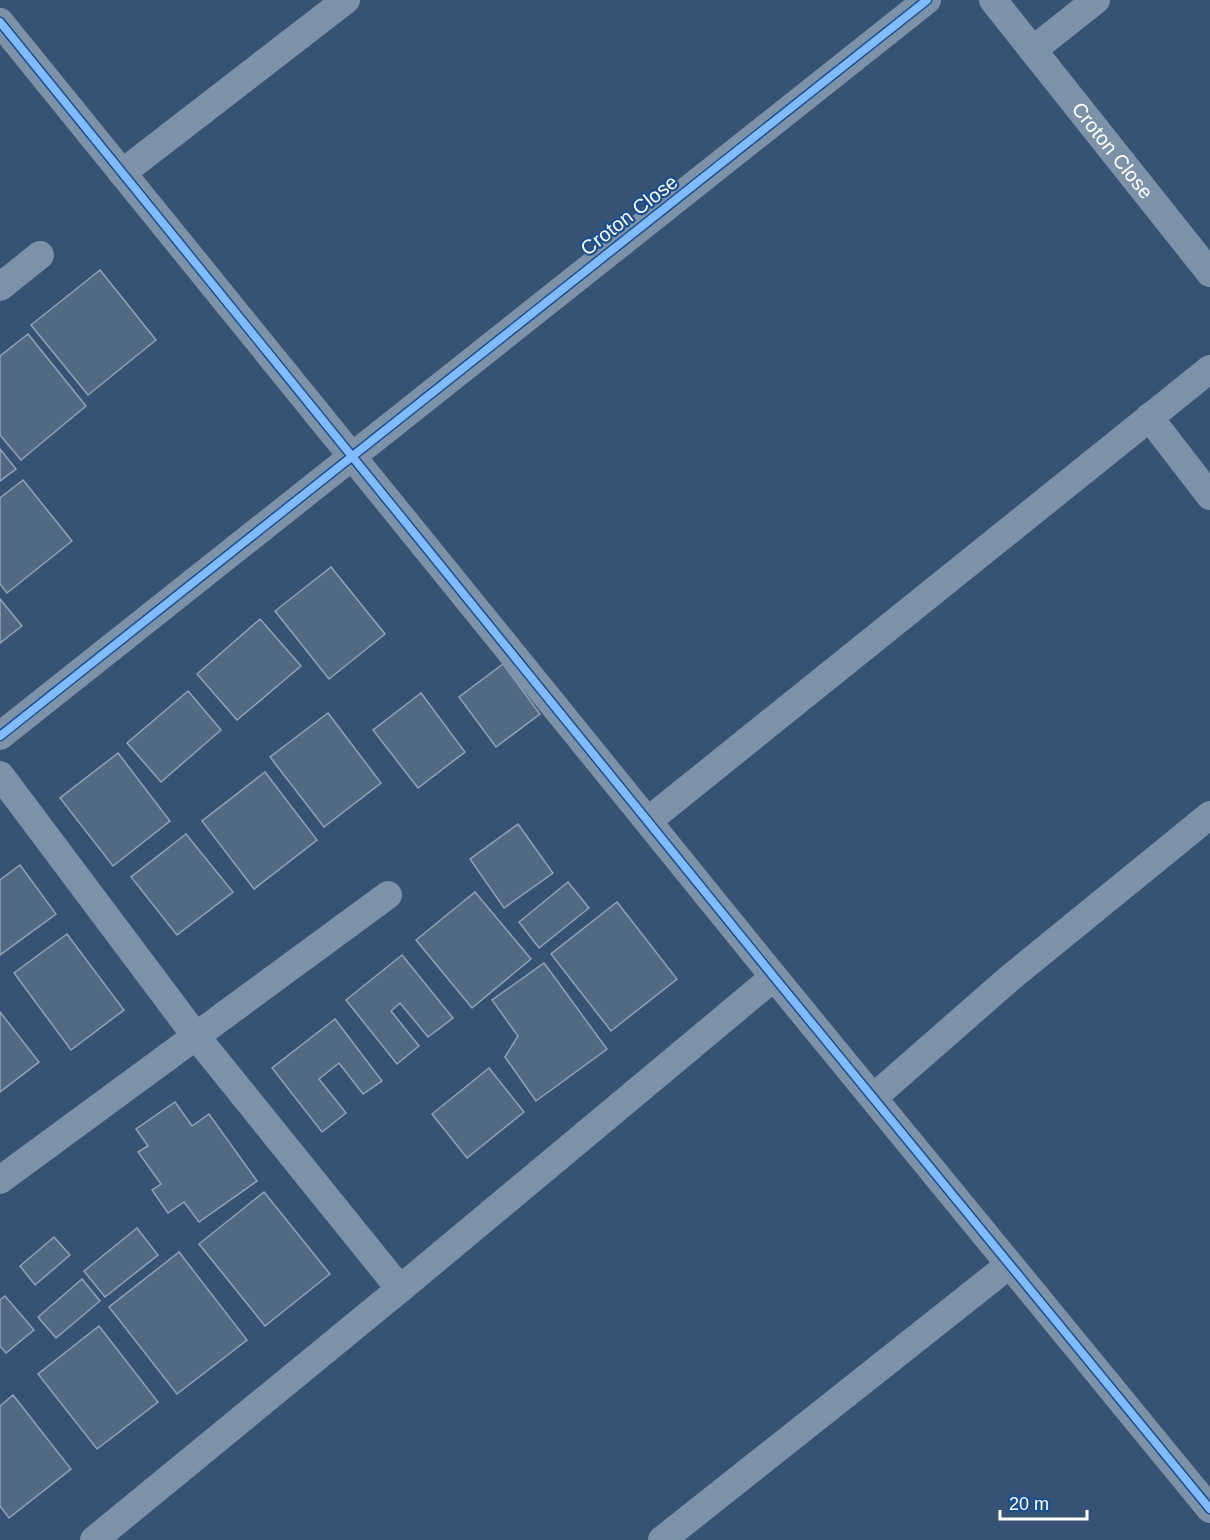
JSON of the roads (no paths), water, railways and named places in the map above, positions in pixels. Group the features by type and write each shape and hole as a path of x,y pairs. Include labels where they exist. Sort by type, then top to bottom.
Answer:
{"street":[{"path":"123,173 346,0"},
{"name":"Croton Close","path":"0,736 927,0"},
{"name":"Croton Close","path":"993,0 1210,273"},
{"path":"1034,50 1095,0"},
{"path":"0,22 774,977 1210,1509"},
{"path":"0,287 40,255"},
{"path":"649,820 1210,369"},
{"path":"1149,417 1210,496"},
{"path":"0,775 195,1035 400,1289"},
{"path":"873,1097 1010,978 1210,815"},
{"path":"0,1180 388,895"},
{"path":"94,1540 400,1289 774,977"},
{"path":"662,1540 1009,1265"}]}
